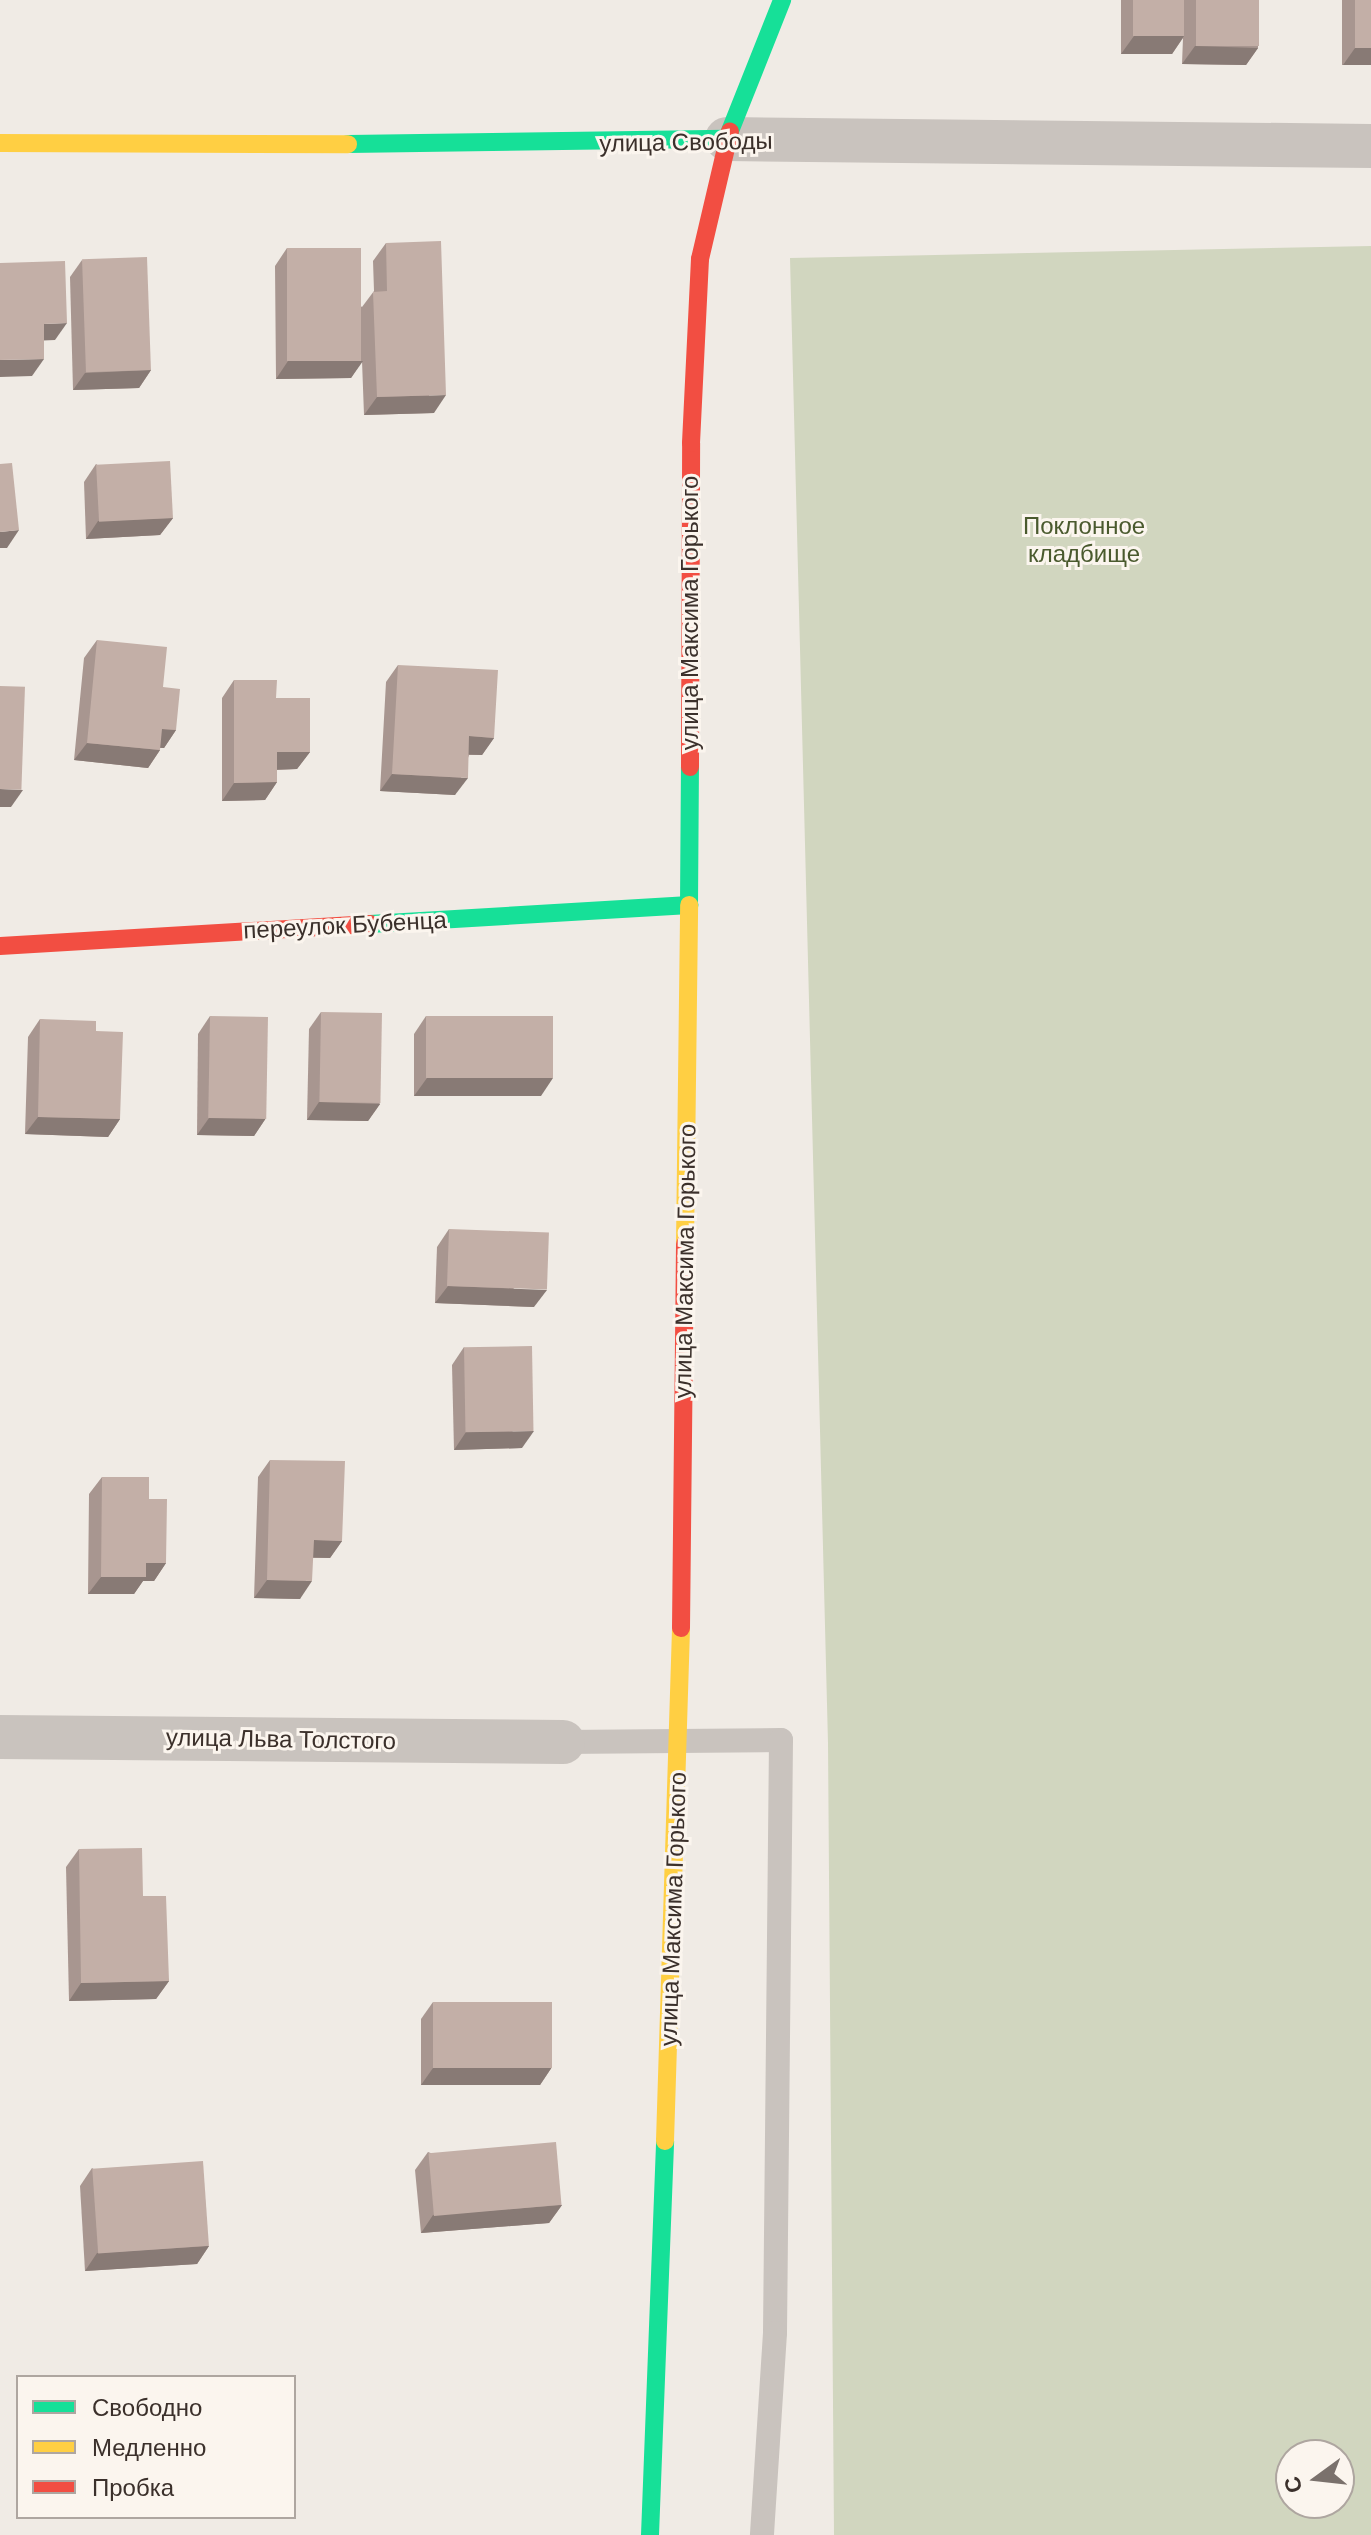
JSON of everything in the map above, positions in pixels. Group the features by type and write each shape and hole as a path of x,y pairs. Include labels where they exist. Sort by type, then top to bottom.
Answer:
{"main road":[{"name":"улица Максима Горького","path":"650,2535 680,1735 692,427 700,259 727,139 782,0"},
{"name":"улица Свободы","path":"0,143 598,144 727,139"},
{"name":"переулок Бубенца","path":"0,946 689,905"}],"street":[{"name":"улица Свободы","path":"727,139 1371,146"},
{"name":"улица Льва Толстого","path":"0,1737 563,1742"}],"lane":[{"path":"563,1742 781,1740 775,2333 762,2535"},
{"path":"636,2535 661,1741"}],"green space":[{"name":"Поклонное кладбище","path":"1371,246 1371,2535 834,2535 828,1743 790,258"}],"building":[{"path":"1133,0 1184,0 1184,36 1133,36"},
{"path":"1196,0 1259,0 1259,46 1196,46"},
{"path":"1355,0 1371,0 1371,48 1355,48"},
{"path":"441,241 446,395 377,397 373,292 387,291 386,243"},
{"path":"287,248 361,248 361,361 287,361"},
{"path":"147,257 151,370 86,372 82,259"},
{"path":"65,261 67,323 44,324 44,359 0,360 0,263"},
{"path":"170,461 173,518 99,522 96,465"},
{"path":"12,463 19,530 0,532 0,464"},
{"path":"97,640 167,647 163,687 180,689 176,730 162,729 160,750 87,743"},
{"path":"398,665 498,670 494,738 469,736 468,778 392,774"},
{"path":"234,680 277,680 276,698 310,698 310,752 277,752 277,782 234,783"},
{"path":"0,686 25,687 21,790 0,789"},
{"path":"321,1012 382,1013 380,1103 319,1102"},
{"path":"210,1016 268,1017 266,1119 208,1118"},
{"path":"426,1016 553,1016 553,1078 426,1078"},
{"path":"40,1019 96,1021 96,1031 123,1032 120,1119 38,1117"},
{"path":"449,1229 549,1232 547,1289 447,1286"},
{"path":"532,1346 533,1431 465,1432 464,1347"},
{"path":"270,1460 345,1461 342,1541 314,1540 312,1581 267,1580"},
{"path":"102,1477 149,1477 149,1499 167,1499 166,1563 146,1563 146,1577 101,1577"},
{"path":"142,1848 143,1896 166,1896 169,1981 81,1983 79,1849"},
{"path":"433,2002 552,2002 552,2068 433,2068"},
{"path":"556,2142 561,2205 434,2216 428,2153"},
{"path":"203,2161 209,2246 98,2254 92,2169"}],"traffic: fast":[{"path":"730,131 782,0"},
{"path":"348,144 727,139"},
{"path":"370,924 689,905 690,767"},
{"path":"650,2535 665,2141"}],"traffic: slow":[{"path":"0,143 348,144"},
{"path":"685,1244 689,905"},
{"path":"665,2141 681,1628"}],"traffic: jam":[{"path":"690,767 691,443 700,259 730,131"},
{"path":"0,946 370,924"},
{"path":"681,1628 685,1244"}]}
